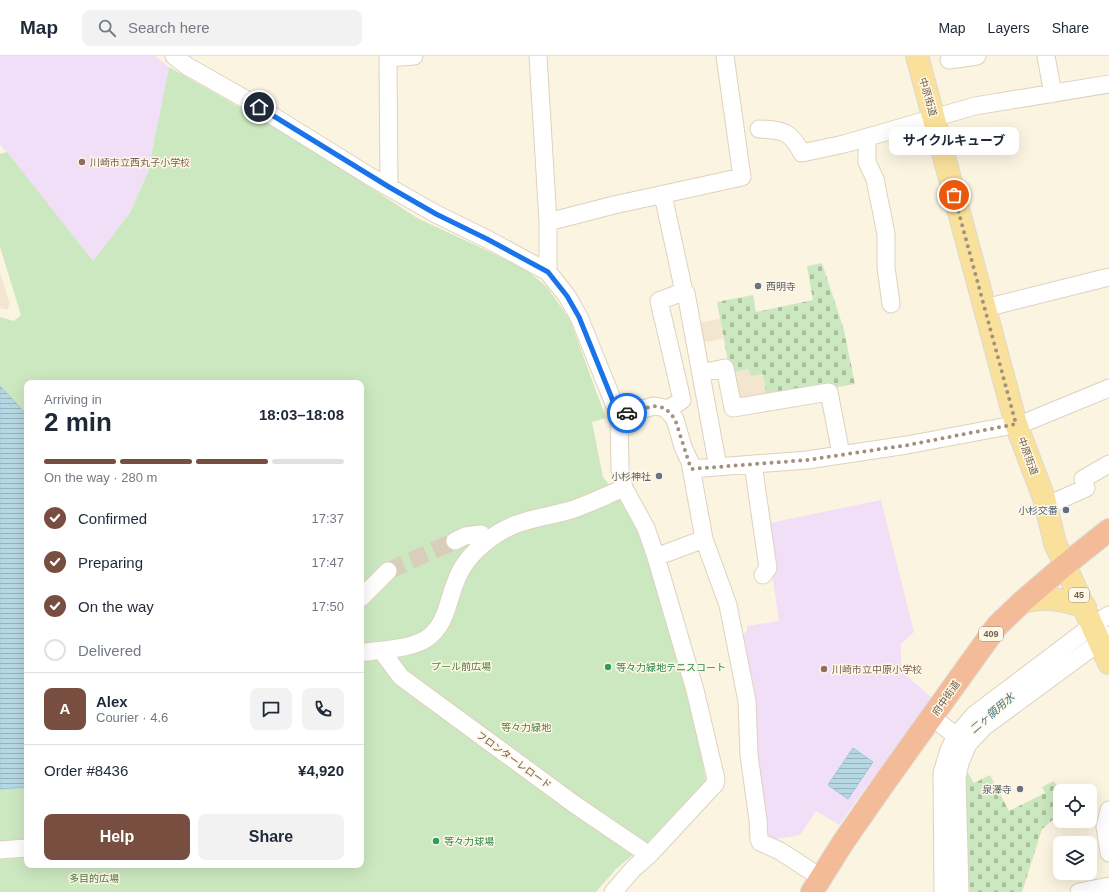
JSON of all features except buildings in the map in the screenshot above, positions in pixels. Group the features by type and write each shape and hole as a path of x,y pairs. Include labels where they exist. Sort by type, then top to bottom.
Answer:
{"highway":[{"name":"府中街道","path":"816,885 880,788 997,626 1065,564 1109,530"}],"main road":[{"name":"中原街道","path":"916,56 1016,424 1046,506 1055,543 1065,564 1099,624 1109,663"},
{"path":"1022,602 1034,599 1051,598 1070,602 1099,624"}],"street":[{"path":"175,56 187,66 247,100 389,187 436,214 487,239 548,272 567,296 579,317 619,416 620,469 624,488 646,528 656,557 695,690 716,779 715,784 649,855 634,868 613,892"},
{"path":"389,187 388,58 414,56"},
{"path":"538,56 548,222 548,272"},
{"path":"548,222 742,177 725,56"},
{"path":"949,60 977,56"},
{"path":"1046,56 1053,94"},
{"path":"759,129 775,129 787,133 794,138 802,153 867,137 975,106 1109,84"},
{"path":"867,137 867,162 875,179 886,234 886,267 891,304"},
{"path":"663,195 682,290 686,293 718,467"},
{"path":"985,308 1108,282"},
{"path":"667,410 682,400 659,301 682,290"},
{"path":"701,373 725,368 733,408 829,392 841,454"},
{"path":"691,469 807,460 908,445 1024,423 1109,388"},
{"path":"619,416 635,410 654,406 667,410 675,419 691,469 704,539 728,605 747,701 749,755 758,820 759,839 760,842 780,850 816,885"},
{"path":"753,464 768,568 763,575"},
{"path":"1046,506 1086,488 1083,479 1109,464"},
{"path":"364,653 406,646 425,639 438,628 445,616 455,582 469,556 487,540 510,525 571,510 624,488"},
{"path":"455,541 465,536 481,534"},
{"path":"656,557 704,539"},
{"path":"364,595 388,571"},
{"path":"943,892 942,773 949,750 956,736 974,715 1099,624"},
{"path":"960,892 956,790 960,763 968,744 984,727 1099,624"},
{"name":"フロンターレロード","path":"386,657 401,676 574,804 649,855"},
{"path":"932,717 956,736"},
{"path":"1109,810 1105,827 1109,853"},
{"path":"0,850 24,848"},
{"path":"1079,892 1109,886"}],"shaded area":[{"name":"川崎市立西丸子小学校","path":"0,56 155,56 169,67 148,172 130,213 93,261 0,144"},
{"path":"0,273 10,304 7,310 0,308"},
{"path":"720,319 723,339 699,343 696,323"},
{"path":"749,369 763,374 767,399 735,404 730,373"},
{"name":"川崎市立中原小学校","path":"881,500 914,632 901,644 901,663 905,674 933,699 921,712 839,825 816,811 800,835 777,839 773,844 765,840 740,635 747,632 747,626 779,621 765,524"}],"green space":[{"name":"等々力緑地","path":"169,67 309,147 417,218 529,272 547,287 570,320 606,418 592,422 603,477 622,501 643,541 695,722 706,781 647,843 616,869 596,892 0,892 0,317 14,321 21,315 0,247 0,154 7,152 93,261 130,213 148,172"},
{"path":"822,263 844,330 855,384 767,399 763,374 751,376 749,369 730,373 717,302 753,295 756,312 813,300 807,266"},
{"path":"965,768 974,783 990,775 1009,811 1045,793 1042,787 1054,781 1056,784 1053,784 1053,820 1042,829 1022,892 965,892"}],"water":[{"path":"0,386 24,412 24,787 0,789"},
{"path":"853,748 873,762 848,799 828,785"}],"tunnel":[{"path":"388,571 455,541"}],"way so far":[{"path":"627,413 654,406 665,408 675,419 691,469 807,460 908,445 1016,424 954,195"}],"place":[{"name":"川崎市立西丸子小学校","path":"82,162"},
{"name":"サイクルキューブ","path":"954,195"},
{"name":"西明寺","path":"758,286"},
{"name":"小杉神社","path":"659,476"},
{"name":"小杉交番","path":"1066,510"},
{"name":"等々力緑地テニスコート","path":"608,667"},
{"name":"川崎市立中原小学校","path":"824,669"},
{"name":"泉澤寺","path":"1020,789"},
{"name":"等々力球場","path":"436,841"}],"route":[{"path":"259,107 371,177 436,214 487,239 548,272 567,296 579,317 619,416 627,413"}],"park label":[{"name":"プール前広場","path":"461,666"},
{"name":"多目的広場","path":"94,878"}],"water label":[{"name":"二ヶ領用水","path":"992,713"}]}
